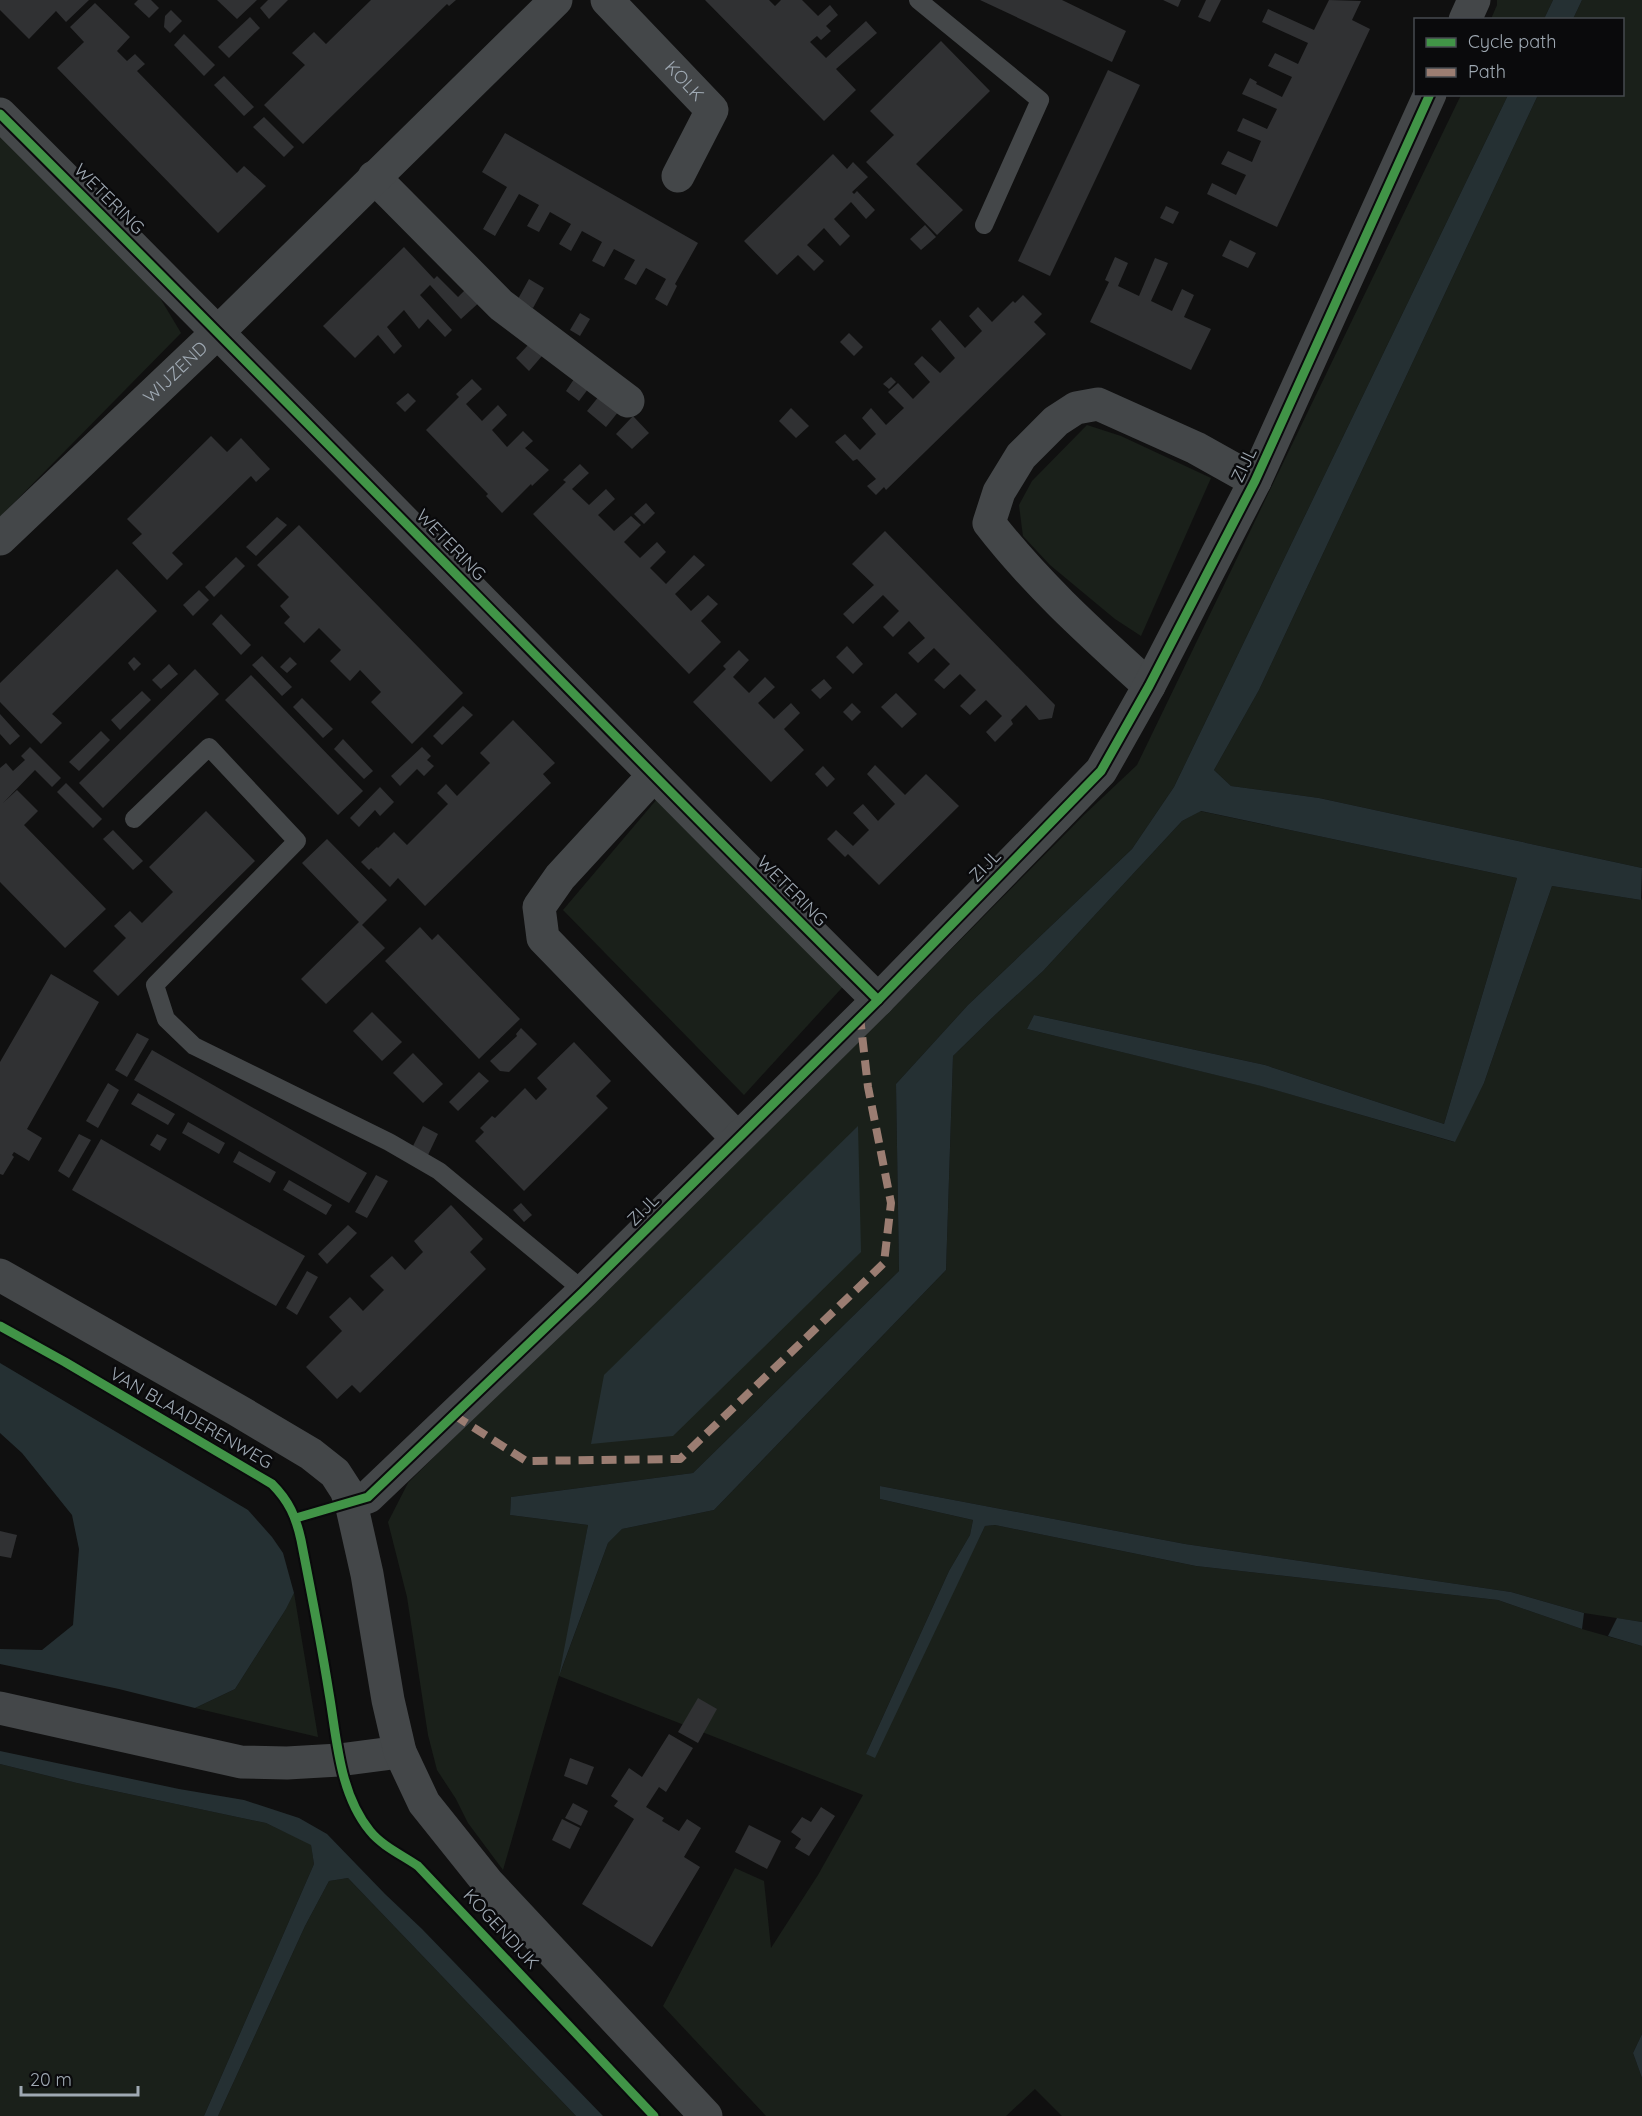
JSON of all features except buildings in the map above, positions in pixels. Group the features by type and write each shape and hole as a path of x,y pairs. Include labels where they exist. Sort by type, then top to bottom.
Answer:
{"street":[{"name":"WIJZEND","path":"0,539 219,331 556,0"},
{"name":"KOLK","path":"606,0 712,110 678,176"},
{"path":"1466,18 1474,0"},
{"name":"ZIJL","path":"351,1503 368,1497 584,1291 878,1000 1101,771 1149,686 1256,481 1429,96"},
{"name":"WETERING","path":"0,114 219,331 653,776 878,1000"},
{"path":"374,177 501,305 628,401"},
{"name":"ZIJL","path":"1149,686 1073,617 995,532 989,523 999,492 1021,456 1056,421 1076,408 1098,404 1196,448 1256,481"},
{"path":"653,776 560,877 539,907 543,938 738,1138"},
{"name":"VAN BLAADERENWEG","path":"0,1275 311,1454 335,1473 351,1503 367,1574 388,1700 400,1752"},
{"path":"0,1708 241,1762 287,1763 339,1760 400,1752"},
{"name":"KOGENDIJK","path":"400,1752 423,1803 488,1883 706,2116"}],"lane":[{"path":"918,0 1040,100 984,225"},
{"path":"134,819 209,747 297,841 155,985 166,1019 194,1046 389,1142 439,1171 584,1291"}],"shaded area":[{"path":"1497,0 1553,0 1544,18 1491,18"},
{"path":"1553,0 1582,0 1573,18 1544,18"},
{"path":"1582,0 1642,0 1642,868 1319,798 1231,786 1214,770 1259,690 1538,96 1624,96 1624,18 1573,18"},
{"path":"1461,96 1508,96 1174,787 1132,849 968,1005 896,1084 899,1271 693,1473 511,1497 510,1515 588,1525 561,1671 608,1543 622,1529 714,1510 946,1270 953,1056 1043,971 1182,821 1200,811 1517,878 1444,1124 1265,1065 1034,1015 1027,1029 1262,1086 1454,1142 1484,1083 1552,886 1641,900 1642,898 1642,1622 1584,1613 1511,1592 1185,1544 880,1486 880,1499 973,1520 970,1535 949,1571 866,1754 941,1616 985,1526 995,1525 1196,1566 1498,1600 1582,1629 1642,1646 1642,2034 1633,2053 1642,2078 1642,2116 1062,2116 1035,2089 1006,2116 766,2116 663,2006 735,1868 764,1881 771,1948 818,1875 863,1795 559,1676 503,1870 468,1823 437,1770 428,1735 407,1597 388,1522 408,1483 589,1302 886,1015 1084,815 1137,765"},
{"path":"1508,96 1538,96 1259,690 1214,770 1231,786 1319,798 1642,868 1641,900 1552,886 1484,1083 1455,1142 1261,1086 1027,1029 1034,1015 1265,1065 1444,1124 1517,878 1201,811 1182,821 1043,971 953,1056 946,1270 714,1510 622,1529 608,1543 559,1676 588,1525 510,1515 511,1497 693,1473 899,1271 896,1084 968,1005 1132,849 1174,787"},
{"path":"0,129 145,273 181,333 0,517"},
{"path":"1087,425 1121,436 1211,478 1141,636 1115,619 1050,565 1023,536 1019,505 1032,481"},
{"path":"657,799 850,979 744,1095 563,910"},
{"path":"858,1126 861,1252 673,1436 591,1444 604,1375"},
{"path":"0,1363 248,1510 272,1537 283,1553 294,1593 235,1689 195,1708 119,1689 0,1664 0,1649 42,1650 73,1625 79,1549 72,1515 22,1453 0,1433"},
{"path":"880,1486 1185,1544 1511,1592 1584,1613 1582,1629 1498,1600 1196,1566 995,1525 985,1526 875,1758 866,1754 949,1571 970,1535 973,1520 880,1499"},
{"path":"294,1593 318,1737 195,1708 235,1689"},
{"path":"1617,1618 1642,1622 1642,1646 1608,1636"},
{"path":"0,1751 179,1789 244,1800 299,1818 327,1834 603,2116 576,2116 348,1878 329,1881 305,1926 218,2116 204,2116 314,1864 311,1845 266,1823 77,1783 0,1764"},
{"path":"0,1764 77,1783 266,1823 311,1844 314,1864 204,2116 0,2116"},
{"path":"348,1878 576,2116 218,2116 305,1926 329,1881"},
{"path":"1642,2034 1642,2078 1633,2053"}],"marked path":[{"path":"454,1415 526,1461 680,1459 884,1263 891,1203 868,1087 860,1017"}],"cycle path":[{"path":"296,1518 368,1497 584,1291 878,1000 1101,771 1149,686 1255,481 1429,96"},
{"path":"0,114 878,1000"},
{"path":"0,1326 272,1484 278,1490 291,1510 299,1532 337,1747 346,1783 360,1816 380,1841 418,1866 654,2116"}]}
